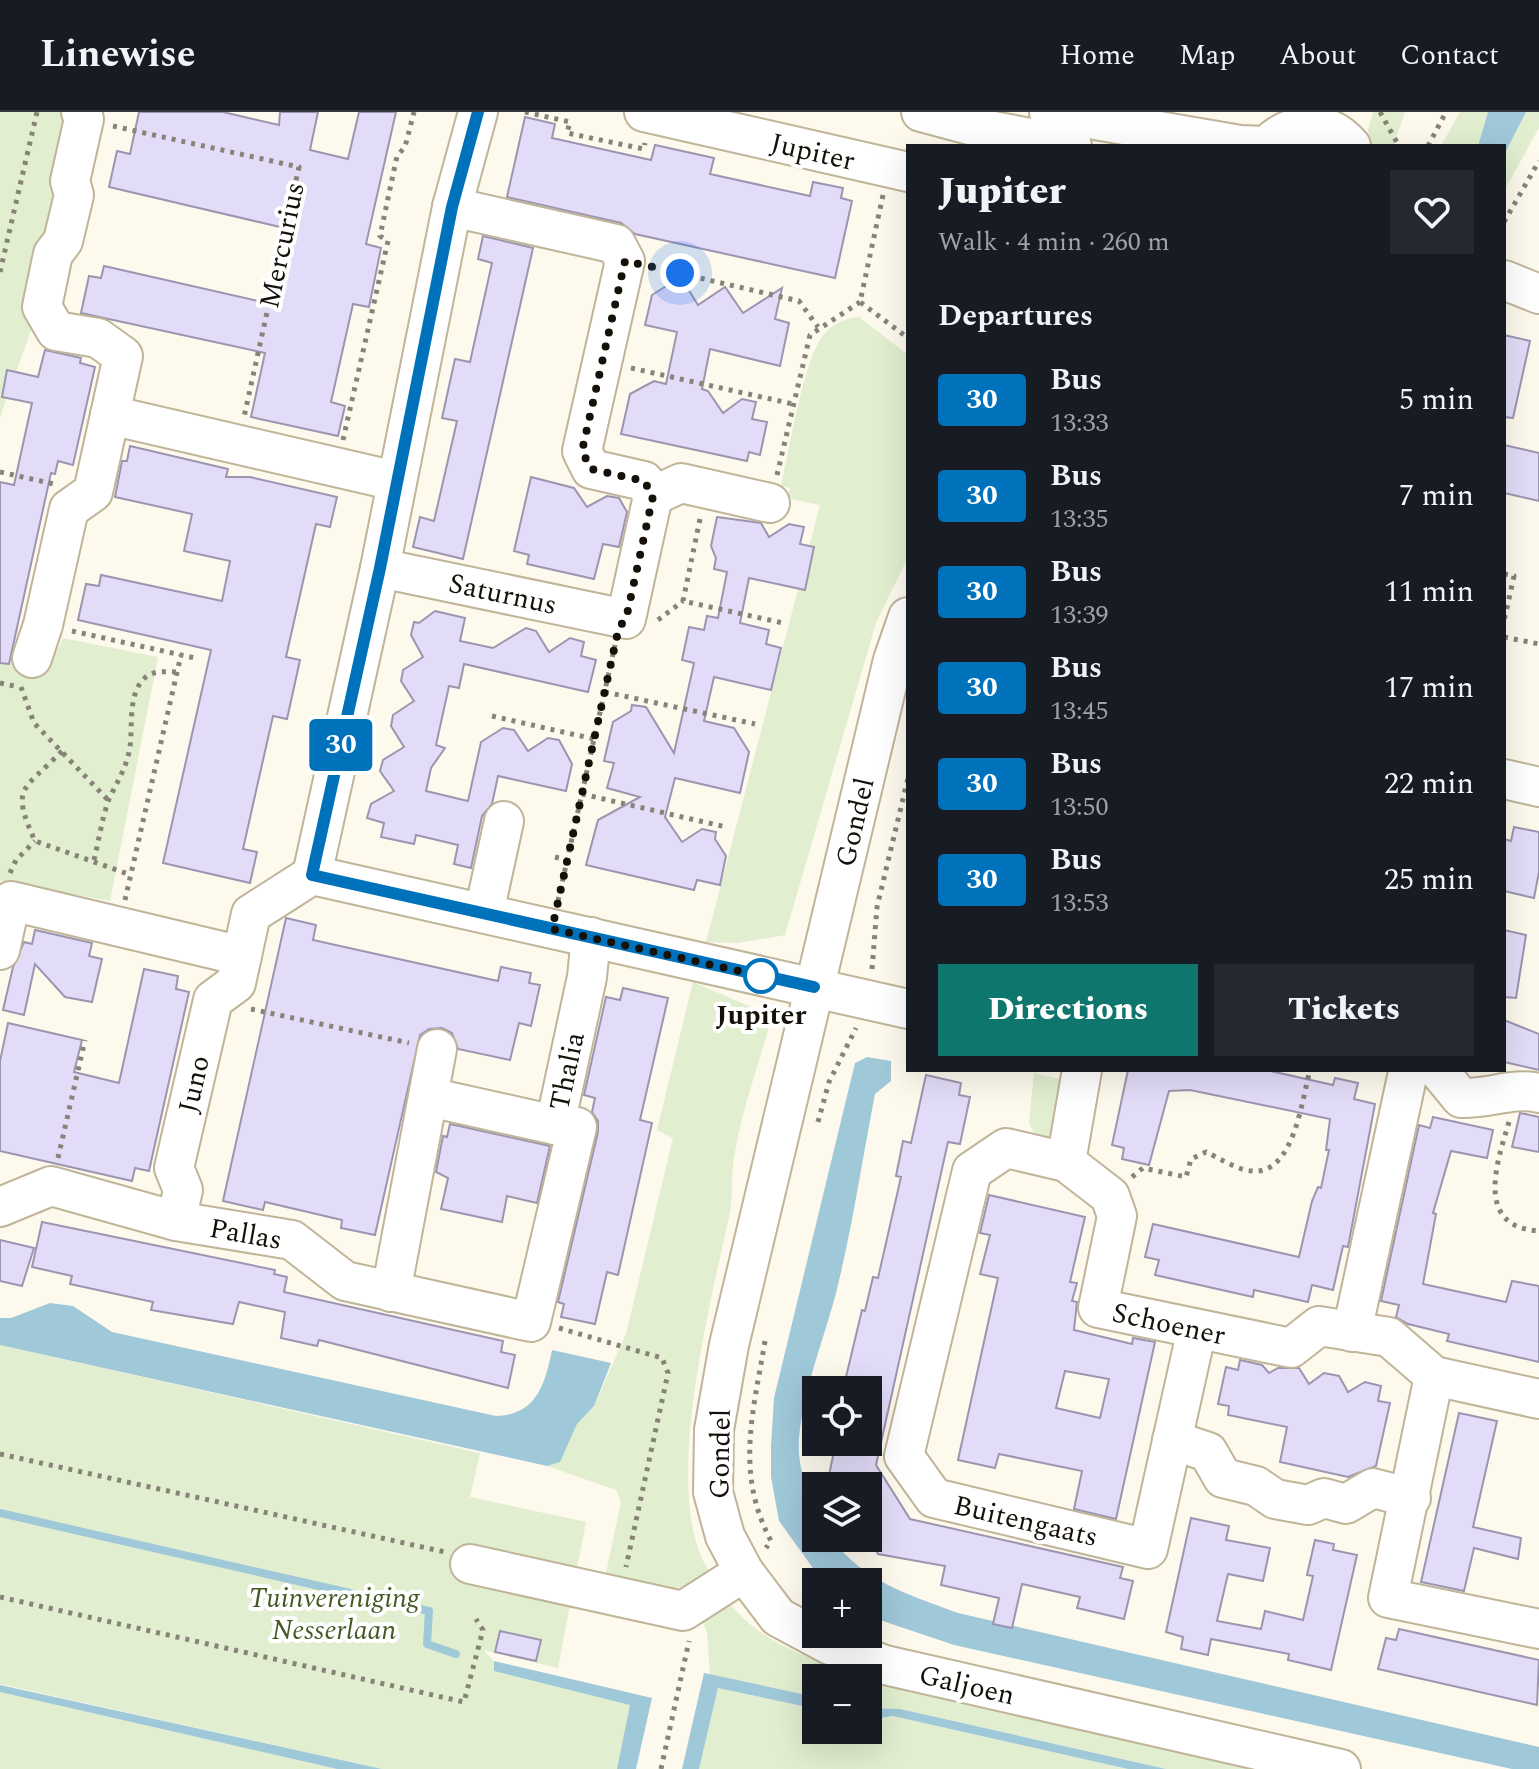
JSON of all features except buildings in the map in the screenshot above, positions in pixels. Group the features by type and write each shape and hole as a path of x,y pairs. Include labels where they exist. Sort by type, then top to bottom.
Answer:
{"street":[{"path":"0,950 11,901 242,956 251,914 312,875 380,568 452,207 478,112"},
{"name":"Jupiter","path":"644,112 893,177"},
{"path":"921,112 976,128 1067,126 1231,144"},
{"path":"1067,126 1140,112"},
{"path":"1154,112 1271,142"},
{"path":"32,657 69,509 93,492 123,356 98,338 56,331 42,307 53,254 63,241 74,195 70,181 82,116"},
{"path":"1250,144 1271,142 1291,127 1340,127"},
{"path":"452,207 616,244 625,261 582,451 591,469 644,481 653,496 639,622"},
{"path":"1506,281 1539,294"},
{"path":"110,415 396,481"},
{"path":"653,496 681,483 770,503"},
{"name":"Saturnus","path":"380,568 639,622"},
{"name":"Gondel","path":"744,1572 725,1536 713,1492 714,1430 729,1345 814,987 893,660 906,623"},
{"path":"1506,779 1539,787"},
{"path":"484,913 504,821"},
{"path":"312,875 889,1005"},
{"name":"Thalia","path":"429,1097 555,1125 587,977 591,937"},
{"name":"Juno","path":"176,1221 183,1190 174,1168 213,1000 236,983 242,956"},
{"path":"391,1292 437,1049"},
{"path":"1082,1072 1066,1162 1110,1196"},
{"path":"1352,1332 1416,1072 1461,1098 1485,1099 1529,1091"},
{"path":"531,1322 577,1127 555,1125"},
{"name":"Buitengaats","path":"1066,1162 1006,1148 972,1171 904,1456 934,1498 1148,1549 1197,1329"},
{"path":"0,1207 51,1186"},
{"name":"Pallas","path":"51,1186 176,1221 292,1240 345,1281 531,1322"},
{"name":"Schoener","path":"1110,1196 1117,1216 1098,1308 1291,1348 1319,1326 1389,1337 1434,1376 1539,1399"},
{"path":"1434,1376 1388,1598 1539,1629"},
{"path":"1172,1440 1208,1452 1223,1478 1256,1486 1275,1499 1308,1505 1324,1498 1346,1504 1373,1488 1411,1498"},
{"path":"470,1564 683,1611 744,1572"},
{"name":"Galjoen","path":"744,1572 778,1617 830,1645 885,1665 1341,1769"}],"path":[{"path":"0,272 37,112"},
{"path":"336,467 388,241 380,236 397,156 405,147 414,112"},
{"path":"1380,112 1398,144"},
{"path":"1429,144 1446,112"},
{"name":"Mercurius","path":"82,116 299,167 238,445"},
{"path":"411,125 418,126"},
{"path":"1506,219 1539,161"},
{"path":"770,503 806,345 818,327 860,302 893,177"},
{"path":"625,261 799,301 818,327"},
{"path":"860,302 906,336"},
{"path":"603,361 793,404"},
{"path":"0,472 93,492"},
{"path":"683,601 707,489"},
{"path":"1506,574 1514,576 1506,612"},
{"path":"552,929 619,627 639,622 683,601 783,623"},
{"path":"1506,637 1539,644"},
{"path":"119,927 181,655"},
{"path":"109,801 34,723 32,657 181,655 195,658"},
{"path":"94,860 109,801 130,747 134,701 140,685 147,676 158,672 178,672"},
{"path":"605,692 755,724"},
{"path":"492,716 594,739"},
{"path":"62,751 21,790 20,802 35,841 131,875"},
{"name":"Gondel","path":"816,1128 829,1082 889,1005 877,907 906,786"},
{"path":"582,794 726,827"},
{"path":"555,857 567,860"},
{"path":"213,1000 437,1049"},
{"path":"51,1186 85,1040"},
{"path":"1110,1196 1143,1168 1186,1177 1191,1159 1206,1152 1249,1171 1272,1166 1287,1151 1309,1072"},
{"path":"1529,1091 1494,1189 1498,1210 1509,1225 1519,1230 1539,1231"},
{"path":"531,1322 662,1358 668,1373 602,1593"},
{"name":"Gondel","path":"744,1572 771,1541 758,1516 749,1477 749,1439 767,1329"},
{"path":"0,1454 462,1556 470,1564"},
{"path":"0,1597 464,1702 483,1630 476,1619"},
{"path":"661,1769 698,1604"}],"green space":[{"path":"0,112 69,112 34,322 0,417"},
{"path":"1373,112 1405,112 1394,144 1371,144 1368,130"},
{"path":"1460,112 1488,112 1479,144 1442,144"},
{"path":"1526,112 1539,112 1539,128 1506,187 1506,151"},
{"path":"859,317 906,353 906,561 876,623 785,935 738,943 706,942 820,505 788,498 790,488 781,486 798,404 818,343 833,326"},
{"path":"63,638 158,657 110,901 0,881 0,645 35,665 51,663"},
{"path":"693,982 772,1016 737,1140 730,1212 694,1396 689,1447 689,1495 695,1537 709,1571 683,1586 659,1590 605,1578 621,1502 616,1490 547,1466 560,1461 577,1424 594,1406 626,1334 673,1138 657,1130"},
{"path":"1034,1073 1065,1080 1051,1134 1039,1142 1029,1123"},
{"name":"Tuinvereniging Nesserlaan","path":"0,1345 480,1453 470,1497 586,1522 558,1668 483,1650 494,1661 494,1671 631,1705 617,1769 382,1769 0,1684"},
{"path":"729,1602 742,1617 773,1640 826,1664 802,1664 802,1694 710,1675 707,1632 699,1614"},
{"path":"882,1684 1267,1769 1166,1769 900,1709 882,1708"},
{"path":"718,1688 802,1706 802,1744 882,1744 882,1718 893,1716 1128,1769 699,1769"},
{"path":"0,1692 337,1769 0,1769"}],"water":[{"path":"1488,112 1526,112 1506,151 1506,144 1479,144"},
{"path":"867,1057 891,1061 891,1081 875,1094 835,1297 811,1376 802,1376 799,1451 802,1472 802,1552 843,1552 861,1568 813,1568 779,1521 771,1477 774,1398 855,1063"},
{"path":"50,1303 73,1306 112,1332 496,1416 521,1410 536,1396 546,1375 552,1350 611,1363 594,1406 577,1424 560,1462 547,1466 0,1345 0,1318 11,1318"},
{"path":"882,1582 958,1613 1539,1747 1539,1769 1512,1769 954,1645 882,1621"},
{"path":"494,1661 652,1698 636,1769 617,1769 630,1705 494,1671"},
{"path":"704,1673 802,1694 802,1706 718,1688 699,1769 682,1769"},
{"path":"0,1685 382,1769 337,1769 0,1692"},
{"path":"882,1708 900,1709 1166,1769 1128,1769 893,1716 882,1718"}],"waterway":[{"path":"0,1513 429,1611 427,1644 456,1654"}],"bus line":[{"name":"30","path":"478,112 452,207 380,568 312,875 814,987"}],"place":[{"name":"Jupiter","path":"761,976"}],"route":[{"path":"680,273 625,261 582,451 591,469 644,481 653,496 626,619 619,627 552,929 761,976"}]}
